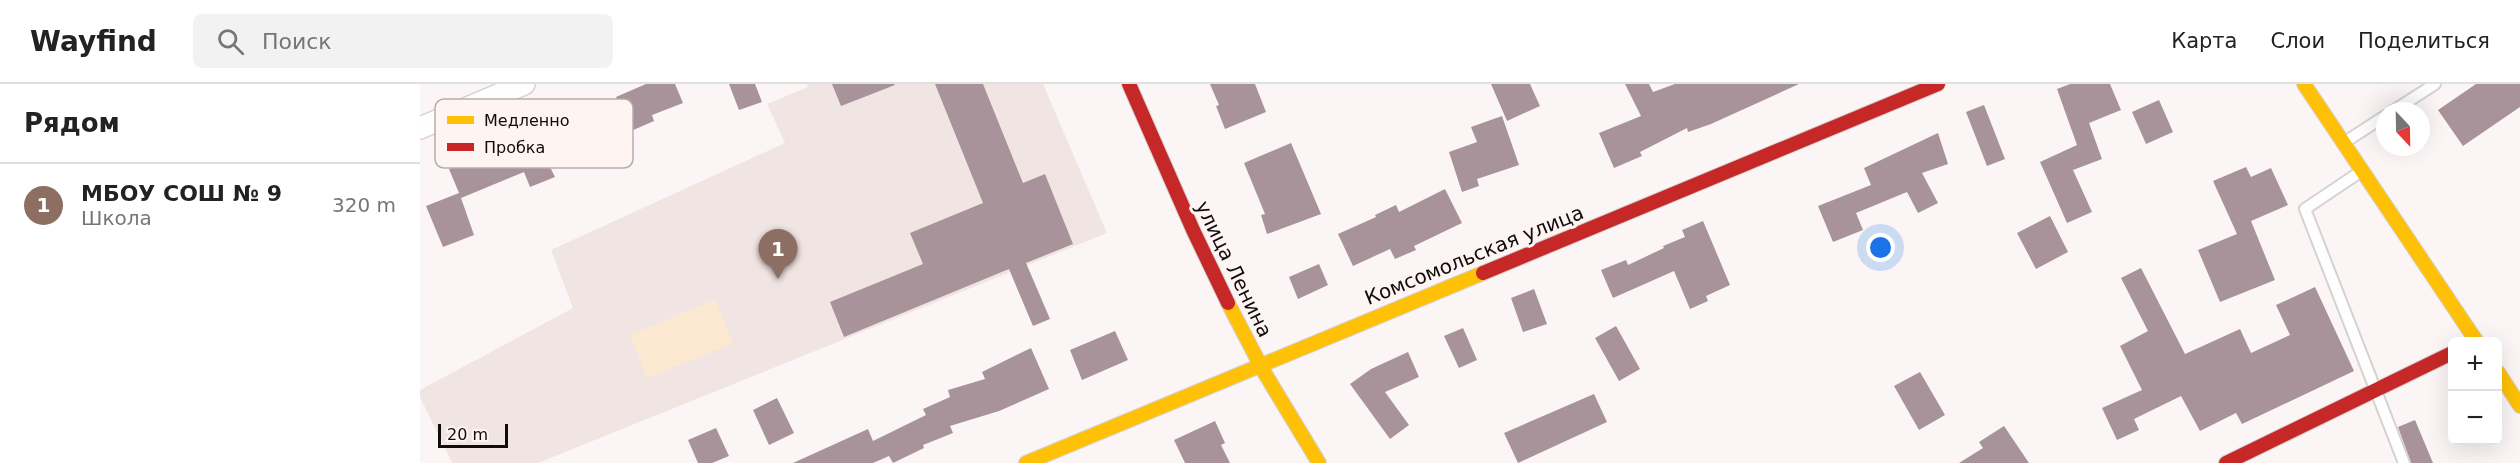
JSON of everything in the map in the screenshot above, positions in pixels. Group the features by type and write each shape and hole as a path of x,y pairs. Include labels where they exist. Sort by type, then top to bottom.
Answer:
{"street":[{"path":"489,99 524,84"},
{"name":"улица Ленина","path":"1129,84 1179,202 1259,365 1319,463"},
{"name":"Комсомольская улица","path":"1026,463 1938,84"},
{"path":"2304,84 2474,337"},
{"path":"420,128 435,122"},
{"path":"2226,463 2448,355"},
{"path":"2502,378 2520,406"}],"lane":[{"path":"2407,102 2435,84"},
{"path":"2343,144 2376,122"},
{"path":"2361,171 2305,209 2404,463"}],"shaded area":[{"path":"807,84 1043,84 1107,233 538,463 452,463 420,397 420,390 573,308 551,250 785,143 767,104 808,87"},
{"path":"715,300 733,343 647,378 630,335"}],"building":[{"path":"646,84 675,84 683,103 652,115 654,121 633,130 633,99 617,99 616,97"},
{"path":"729,84 755,84 762,102 739,110"},
{"path":"832,84 894,84 895,85 841,106"},
{"path":"935,84 983,84 1023,183 1045,174 1073,244 1026,263 1050,319 1033,326 1009,269 844,337 830,302 923,264 910,233 983,203"},
{"path":"1210,84 1255,84 1266,112 1225,129 1216,106 1219,105"},
{"path":"1491,84 1530,84 1540,106 1507,121"},
{"path":"1625,84 1649,84 1653,92 1675,84 1799,84 1711,124 1688,132 1687,128 1640,152 1642,156 1614,168 1599,133 1641,116"},
{"path":"2070,84 2110,84 2121,110 2089,123 2102,159 2073,170 2092,212 2067,223 2040,162 2077,145 2057,89"},
{"path":"2476,84 2520,84 2520,107 2463,146 2438,110"},
{"path":"2159,100 2173,132 2146,144 2132,112"},
{"path":"1984,105 2005,159 1987,166 1966,112"},
{"path":"1502,116 1519,165 1477,179 1479,186 1462,192 1449,152 1477,142 1471,127"},
{"path":"1938,133 1948,164 1922,173 1938,203 1918,213 1907,192 1856,213 1863,230 1833,242 1818,206 1871,185 1864,168"},
{"path":"1291,143 1321,214 1267,234 1261,215 1265,214 1244,163"},
{"path":"2246,167 2251,177 2271,168 2288,205 2251,221 2275,280 2220,302 2198,250 2237,234 2213,181"},
{"path":"550,168 555,177 530,187 524,172 461,198 474,235 443,247 426,206 459,193 449,169"},
{"path":"1445,189 1462,223 1414,246 1416,250 1395,259 1390,249 1353,266 1338,234 1396,205 1399,212"},
{"path":"2050,216 2068,252 2036,269 2017,233"},
{"path":"1703,221 1730,285 1706,296 1708,301 1690,309 1674,271 1613,298 1601,270 1626,260 1628,265 1664,248 1663,246 1685,237 1682,230"},
{"path":"1319,264 1328,285 1298,299 1289,277"},
{"path":"2141,268 2185,354 2240,329 2251,353 2290,335 2276,305 2315,287 2354,371 2242,424 2236,413 2200,431 2181,396 2134,419 2139,430 2117,440 2102,408 2142,390 2120,346 2148,331 2121,278"},
{"path":"1534,289 1547,324 1523,332 1511,298"},
{"path":"1616,326 1640,369 1619,381 1595,338"},
{"path":"1463,328 1477,360 1459,368 1444,336"},
{"path":"1115,331 1128,360 1082,380 1070,350"},
{"path":"1031,348 1049,389 999,411 950,426 953,433 923,445 924,448 893,463 889,456 873,463 793,463 868,429 873,441 926,415 923,409 950,397 948,390 985,379 982,372"},
{"path":"1408,352 1419,377 1385,392 1409,425 1390,439 1350,384 1371,369"},
{"path":"1920,372 1945,415 1919,430 1894,386"},
{"path":"1594,394 1607,422 1518,463 1504,433"},
{"path":"777,398 794,433 769,445 753,410"},
{"path":"2415,420 2433,463 2411,463 2398,427"},
{"path":"1215,421 1225,443 1221,445 1230,463 1185,463 1174,440"},
{"path":"2004,426 2029,463 1959,463 1983,448 1979,442"},
{"path":"716,428 729,456 712,463 698,463 688,440"}],"traffic: slow":[{"path":"2304,84 2474,337"},
{"path":"1026,463 1483,273"},
{"path":"1228,303 1264,372 1319,463"},
{"path":"2502,378 2520,406"}],"traffic: jam":[{"path":"1129,84 1193,230 1228,303"},
{"path":"1483,273 1938,84"},
{"path":"2226,463 2448,355"}],"place":[{"name":"МБОУ СОШ № 9","path":"778,279"}]}
